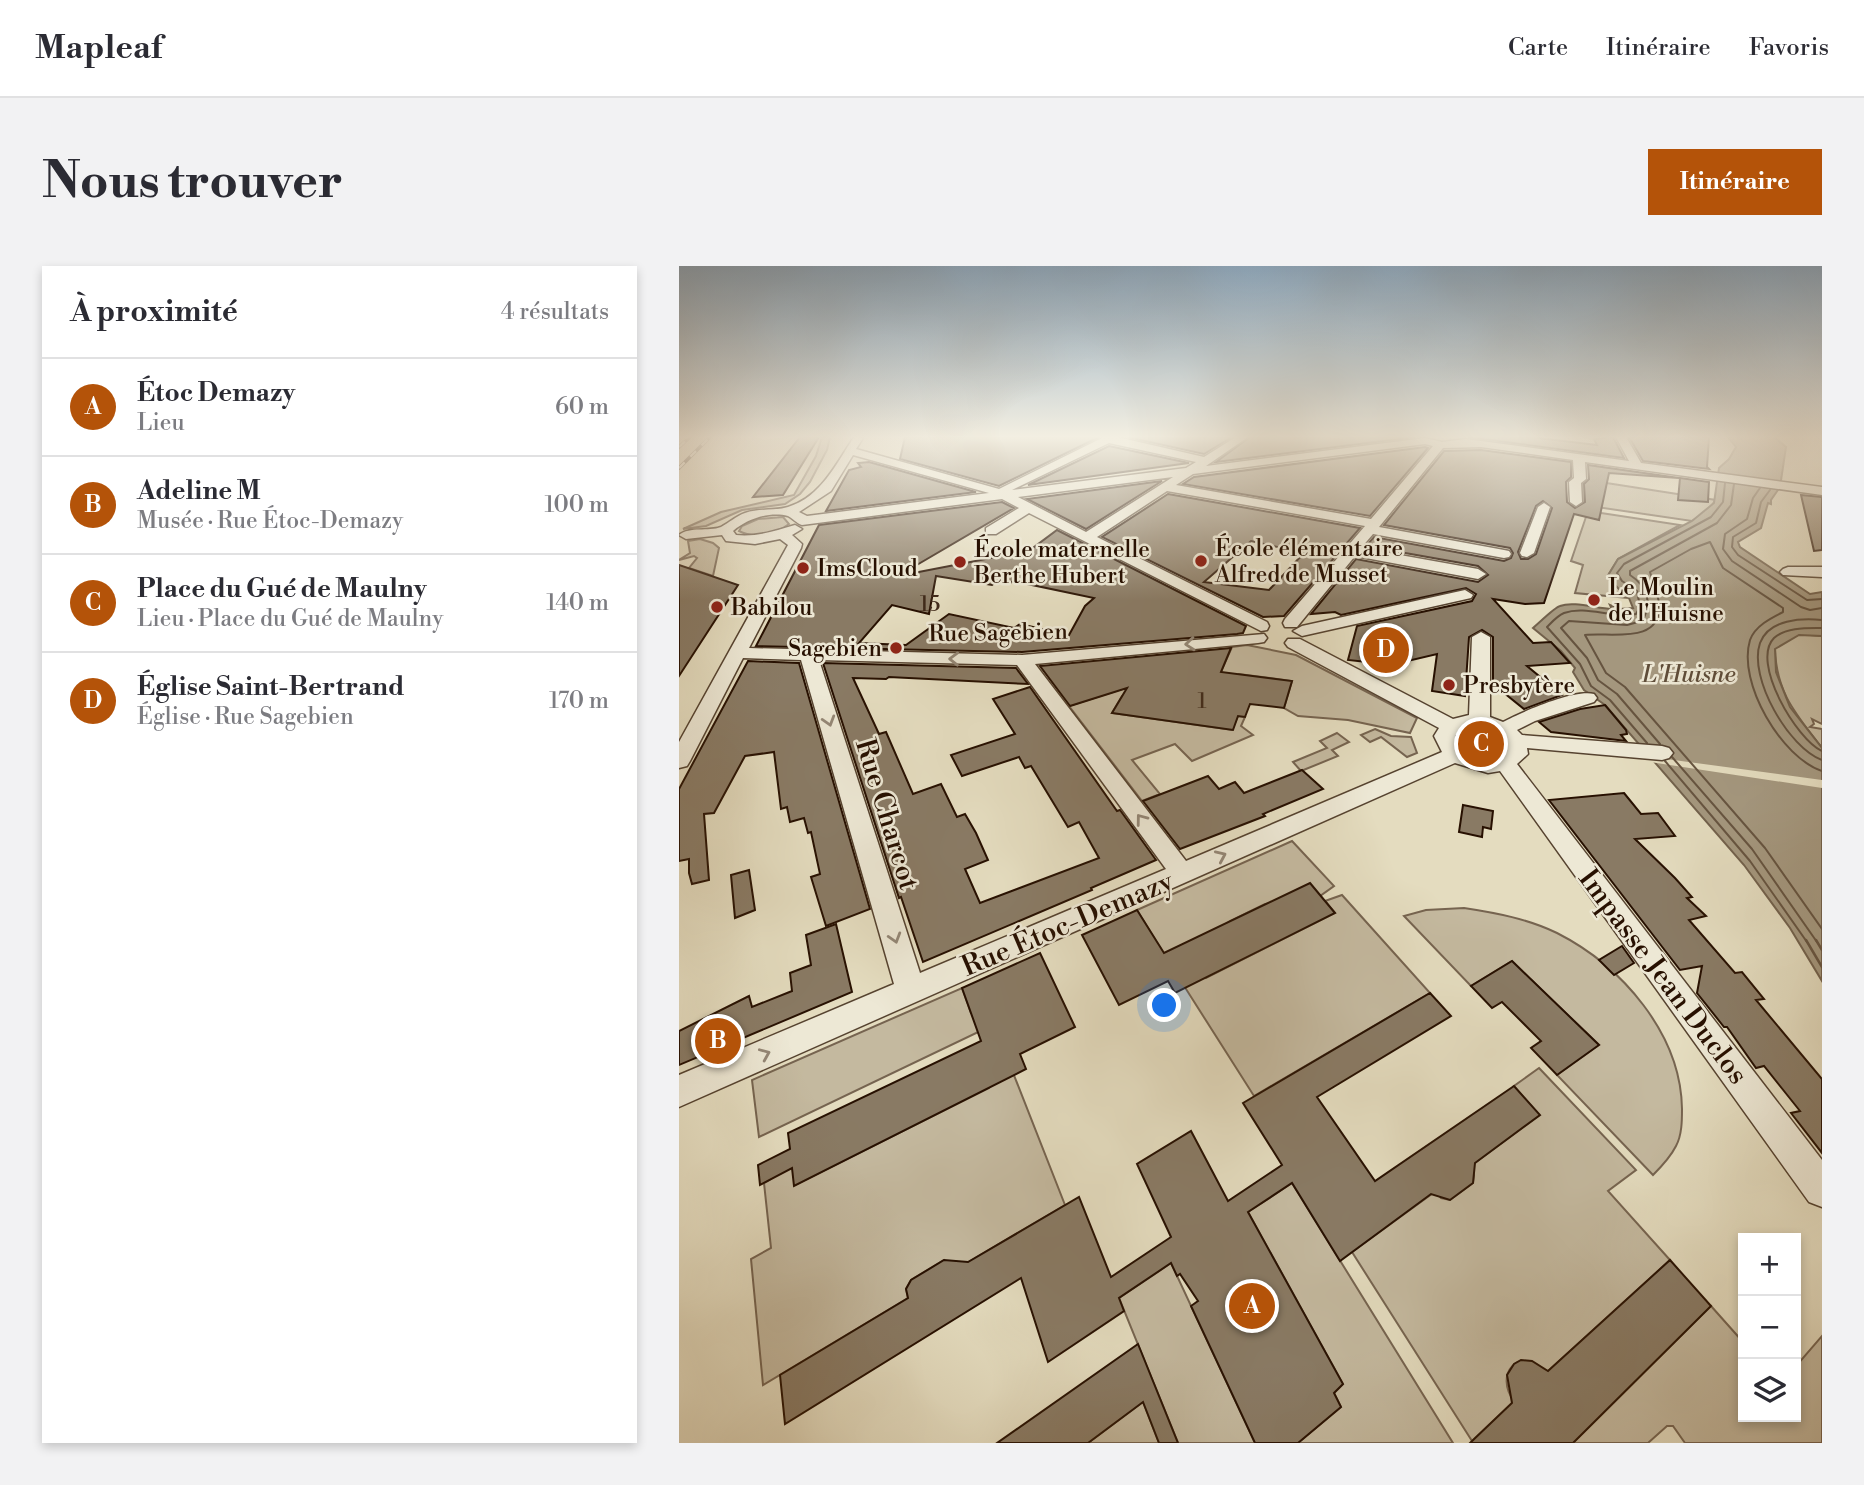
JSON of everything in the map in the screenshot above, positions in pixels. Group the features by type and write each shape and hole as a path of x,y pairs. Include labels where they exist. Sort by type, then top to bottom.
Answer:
{"street":[{"path":"789,512 822,492"},
{"path":"994,492 1087,537 1260,632 1276,645 1296,632 1465,596"},
{"path":"1002,494 1006,492"},
{"path":"726,530 728,536 740,540 782,534 796,528 802,521 1020,492"},
{"path":"1087,537 1156,492"},
{"path":"1190,492 1504,554"},
{"path":"1296,632 1395,492"},
{"path":"1575,492 1576,502"},
{"path":"991,531 1029,507"},
{"path":"1527,553 1544,507"},
{"path":"686,535 726,530 733,523 750,516 789,512 799,515 802,521"},
{"path":"679,761 795,548 795,544 782,534"},
{"path":"1352,551 1478,574"},
{"path":"1788,572 1822,572"},
{"name":"Rue Sagebien","path":"737,653 1022,660 1260,632"},
{"path":"1296,632 1451,726"},
{"path":"1480,721 1478,701 1481,637"},
{"name":"Rue Charcot","path":"809,656 911,991"},
{"path":"1022,660 1182,873"},
{"path":"1587,698 1528,717 1508,744 1479,765 1455,755 1447,746 1444,737 1451,726 1465,721 1480,721 1508,744 1662,753"},
{"name":"Impasse Jean Duclos","path":"1508,744 1822,1189"},
{"name":"Rue Étoc-Demazy","path":"679,1091 1455,755"}],"shaded area":[{"path":"796,492 802,492 785,504 742,510 706,526 683,529 721,512 794,495"},
{"path":"1582,492 1664,492 1716,500 1707,511 1692,521 1583,505"},
{"path":"1588,511 1680,525 1618,559 1607,577 1629,598 1575,593 1583,565 1571,561"},
{"path":"783,517 789,524 771,533 751,535 739,531 742,526 758,519"},
{"path":"700,539 719,548 713,576 689,568 697,558 694,556 679,560 690,553 688,541"},
{"path":"1799,634 1822,636 1822,724 1812,719 1814,724 1810,727 1822,729 1822,748 1789,702 1776,664 1775,648"},
{"path":"1247,645 1296,655 1417,718 1410,733 1348,720 1298,716 1284,708 1292,681 1239,674 1229,697 1223,696 1221,700 1145,690 1140,698 1122,696 1112,713 1232,730 1238,716 1245,717 1241,726 1253,735 1192,761 1175,744 1132,760 1160,794 1142,801 1069,706 1141,683 1187,679 1194,672 1206,684 1215,685 1232,647"},
{"path":"1375,729 1391,736 1411,737 1417,753 1407,757 1381,737 1370,742 1361,735"},
{"path":"1472,731 1492,735 1500,744 1498,750 1482,754 1467,749 1461,737"},
{"path":"1337,733 1349,742 1332,750 1338,756 1301,771 1293,762 1327,748 1320,741"},
{"path":"1292,841 1334,886 1320,896 1265,904 1230,921 1171,966 1137,910"},
{"path":"1342,895 1430,993 1254,1096 1179,978 1199,968 1206,978 1335,913 1325,901"},
{"path":"1464,908 1512,917 1557,933 1604,964 1625,983 1643,1005 1671,1054 1679,1081 1682,1109 1678,1142 1653,1175 1557,1075 1599,1045 1512,961 1471,986 1404,916 1426,910"},
{"path":"962,988 971,1013 995,1024 759,1137 752,1080"},
{"path":"1008,1060 1065,1205 955,1270 944,1260 911,1280 906,1289 908,1298 763,1385 751,1259 771,1248 764,1183 792,1163 795,1185 989,1088"},
{"path":"1539,1068 1636,1170 1608,1191 1670,1260 1546,1373 1526,1361 1512,1366 1507,1382 1508,1391 1514,1401 1472,1441 1352,1252 1436,1191 1441,1198 1450,1200 1473,1183 1474,1175 1468,1168 1539,1115 1514,1086"},
{"path":"1292,1183 1453,1443 1298,1443 1341,1407 1334,1393 1343,1384 1248,1212"},
{"path":"1171,1263 1255,1443 1178,1443 1119,1298"},
{"path":"1711,1306 1738,1336 1738,1422 1801,1422 1801,1360 1822,1336 1822,1443 1685,1443 1673,1426 1667,1426 1648,1443 1573,1443"},
{"path":"1143,1402 1159,1443 1088,1443"}],"water":[{"name":"L'Huisne","path":"1716,492 1777,492 1771,504 1768,503 1761,528 1738,542 1740,547 1810,594 1822,592 1822,636 1799,635 1775,649 1776,672 1790,707 1822,748 1822,981 1790,928 1744,865 1605,705 1584,690 1573,672 1575,668 1561,651 1533,628 1555,609 1565,605 1633,608 1629,598 1631,594 1619,589 1607,577 1618,559 1692,521 1714,503"}],"pier":[{"path":"1644,756 1822,780 1822,788 1650,762"}],"building":[{"path":"757,492 785,492 783,495 753,497"},
{"path":"837,492 976,492 826,511"},
{"path":"1080,492 1145,492 1086,529 1027,499"},
{"path":"1229,492 1391,492 1370,516"},
{"path":"1411,492 1566,492 1567,502 1575,508 1585,502 1584,492 1605,492 1599,520 1574,514 1544,603 1525,604 1493,599 1533,643 1551,642 1570,663 1527,666 1562,695 1524,709 1493,684 1493,637 1482,630 1469,637 1465,696 1432,691 1437,654 1378,668 1367,662 1348,660 1357,626 1472,601 1476,594 1466,588 1341,615 1335,612 1311,614 1356,559 1478,582 1488,575 1478,566 1366,546 1374,537 1504,561 1511,558 1513,553 1510,548 1384,525","holes":["1543,501 1552,508 1536,554 1528,559 1521,559 1518,552 1536,506"]},
{"path":"1679,492 1709,492 1708,502 1678,500"},
{"path":"1168,494 1360,528 1284,616 1263,617 1102,537","holes":["1251,541 1304,553 1269,590 1204,582"]},
{"path":"1801,495 1822,497 1822,550 1814,551"},
{"path":"1002,502 1014,508 898,576 1022,552 1034,547 1057,530 1246,626 1243,633 1237,634 1022,652 756,646 819,525","holes":["936,576 992,585 996,582 1009,584 1013,581 1094,598 1085,606 1069,635 1020,624 1014,628 949,614 906,645 859,643 892,605 929,614"]},
{"path":"679,565 738,585 679,676"},
{"path":"1231,648 1221,672 1292,681 1284,708 1250,704 1245,717 1238,716 1233,730 1112,713 1127,688 1070,706 1040,666"},
{"path":"748,661 799,663 870,909 826,926 811,877 820,874 811,832 808,833 804,818 790,822 787,807 781,809 774,752 745,756 714,813 704,814 709,880 692,884 689,859 679,861 679,789"},
{"path":"823,663 1016,668 1028,684 889,677 853,678 879,734 886,732 913,794 941,784 957,817 965,814 976,833 988,860 965,869 980,903 1099,858 1079,822 1068,827 1031,766 1025,768 1019,757 962,776 951,755 1015,734 993,699 1030,687 1117,811 1120,810 1156,860 923,962 901,897 899,898"},
{"path":"1605,705 1626,730 1627,734 1621,735 1626,741 1551,732 1539,722 1580,709"},
{"path":"1302,770 1323,789 1263,814 1265,816 1180,849 1143,801 1208,776 1219,789 1235,782 1244,793"},
{"path":"1624,793 1641,814 1658,813 1675,836 1635,839 1675,878 1692,897 1687,898 1706,916 1689,920 1735,973 1742,972 1764,999 1756,1000 1822,1079 1822,1153 1791,1113 1800,1111 1764,1066 1756,1068 1727,1027 1724,1027 1697,993 1702,966 1680,970 1549,800"},
{"path":"1463,805 1493,811 1491,829 1483,827 1482,837 1459,832"},
{"path":"749,870 755,910 735,918 731,875"},
{"path":"1310,883 1335,913 1175,993 1168,981 1119,1005 1082,935 1137,910 1164,953"},
{"path":"836,924 852,992 679,1065 679,1031 749,996 752,1007 792,991 790,973 811,965 806,935"},
{"path":"1622,946 1634,963 1614,975 1599,960"},
{"path":"1040,953 1075,1027 1020,1054 1026,1069 794,1186 792,1168 760,1185 758,1165 790,1149 788,1133 981,1041 962,988"},
{"path":"1512,961 1599,1045 1557,1075 1531,1048 1541,1041 1502,1002 1492,1008 1471,986"},
{"path":"1430,993 1451,1016 1317,1097 1375,1181 1514,1086 1540,1115 1475,1163 1473,1183 1450,1200 1431,1194 1340,1261 1292,1183 1248,1212 1343,1384 1334,1393 1341,1407 1298,1443 1255,1443 1191,1306 1198,1301 1180,1274 1177,1276 1171,1263 1119,1298 1124,1311 1048,1362 1021,1278 785,1424 780,1375 908,1298 906,1289 911,1280 944,1260 968,1262 1079,1197 1111,1277 1171,1237 1137,1164 1191,1131 1228,1201 1282,1165 1243,1103"},
{"path":"1670,1260 1711,1306 1573,1443 1470,1443 1512,1403 1507,1375 1514,1364 1521,1360 1532,1361 1548,1371"},
{"path":"1138,1344 1178,1443 1159,1443 1143,1402 1088,1443 997,1443"}],"place":[{"name":"École élémentaire Alfred de Musset","path":"1201,561"},
{"name":"École maternelle Berthe Hubert","path":"960,562"},
{"name":"ImsCloud","path":"803,568"},
{"name":"Le Moulin de l'Huisne","path":"1594,600"},
{"name":"Babilou","path":"717,607"},
{"name":"Sagebien","path":"896,648"},
{"name":"Église Saint-Bertrand","path":"1386,650"},
{"name":"Presbytère","path":"1449,685"},
{"name":"Place du Gué de Maulny","path":"1481,744"},
{"name":"Adeline M","path":"718,1041"},
{"name":"Étoc Demazy","path":"1252,1306"}]}
